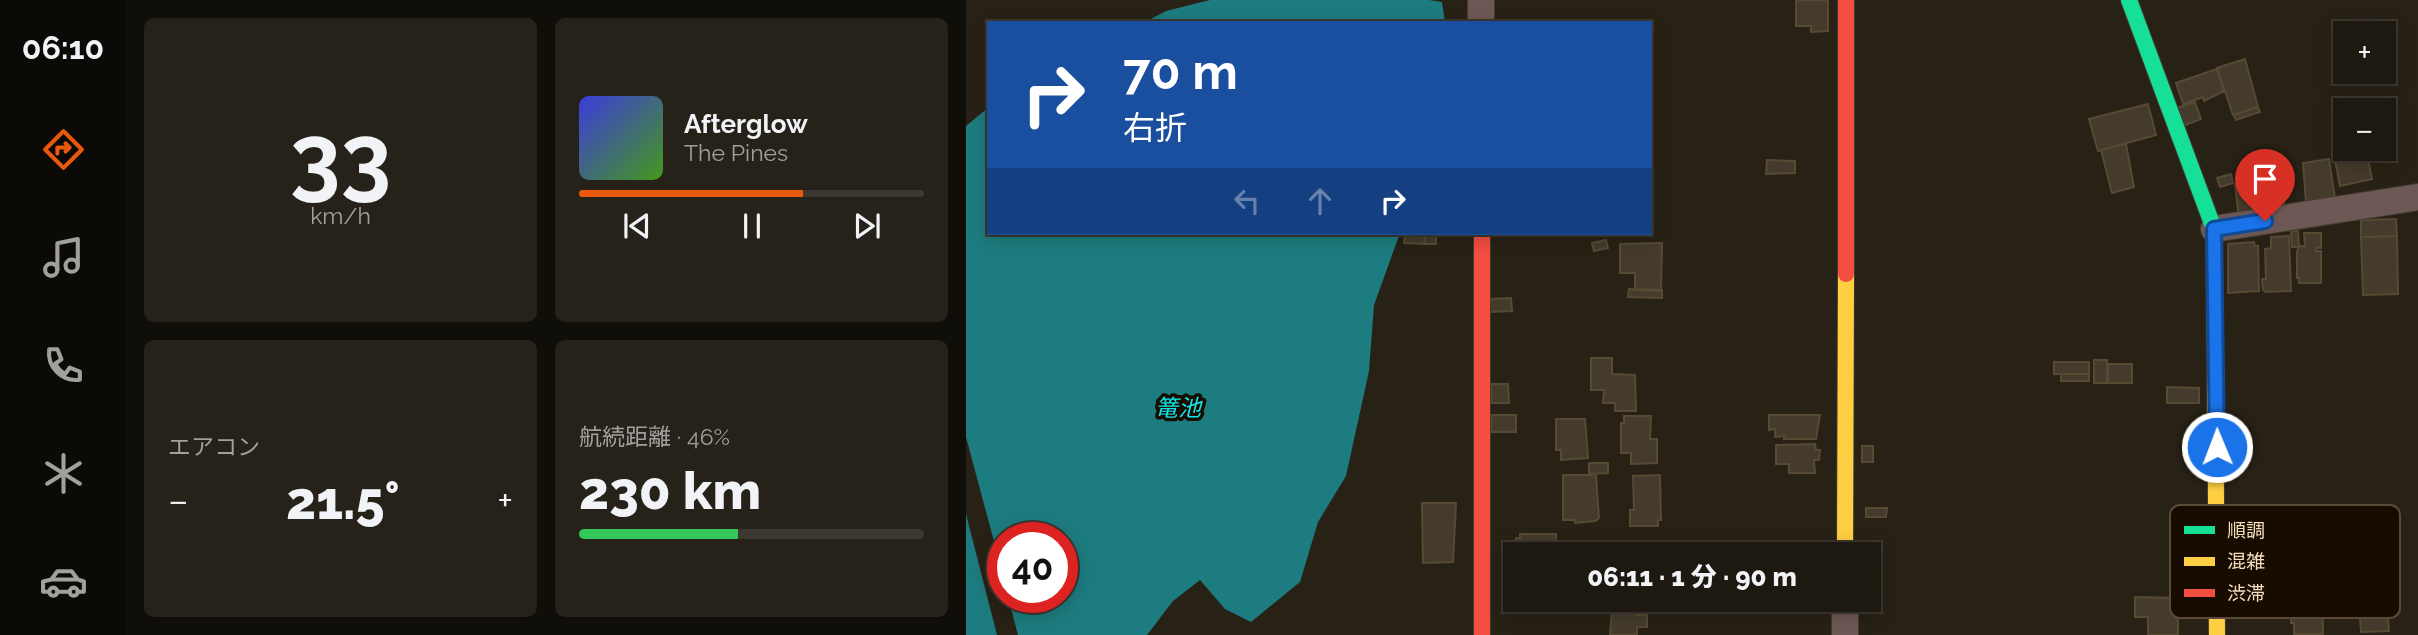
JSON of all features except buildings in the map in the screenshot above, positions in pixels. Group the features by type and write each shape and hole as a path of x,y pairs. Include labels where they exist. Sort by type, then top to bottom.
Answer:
{"street":[{"path":"1481,0 1481,21"},
{"path":"1845,542 1846,0"},
{"path":"2129,0 2214,229 2216,505"},
{"path":"2214,229 2418,197"},
{"path":"1482,235 1482,635"},
{"path":"1845,612 1845,635"}],"water":[{"path":"1210,0 1429,0 1442,2 1445,21 1147,21 1166,11"},
{"name":"篭池","path":"987,109 987,235 1399,235 1374,305 1369,371 1346,476 1318,522 1300,582 1251,622 1225,609 1200,580 1173,601 1147,635 1018,635 1012,613 1078,613 1078,522 989,522 966,437 966,126"},
{"path":"966,514 987,596 987,613 991,613 997,635 966,635"}],"traffic: fast":[{"path":"2129,0 2214,229 2215,361"}],"traffic: slow":[{"path":"1845,542 1846,274"},
{"path":"2215,361 2216,505"},
{"path":"2217,618 2217,635"}],"traffic: jam":[{"path":"1846,0 1846,274"},
{"path":"1482,235 1482,635"}],"route":[{"path":"2217,447 2214,229 2265,221"}]}
